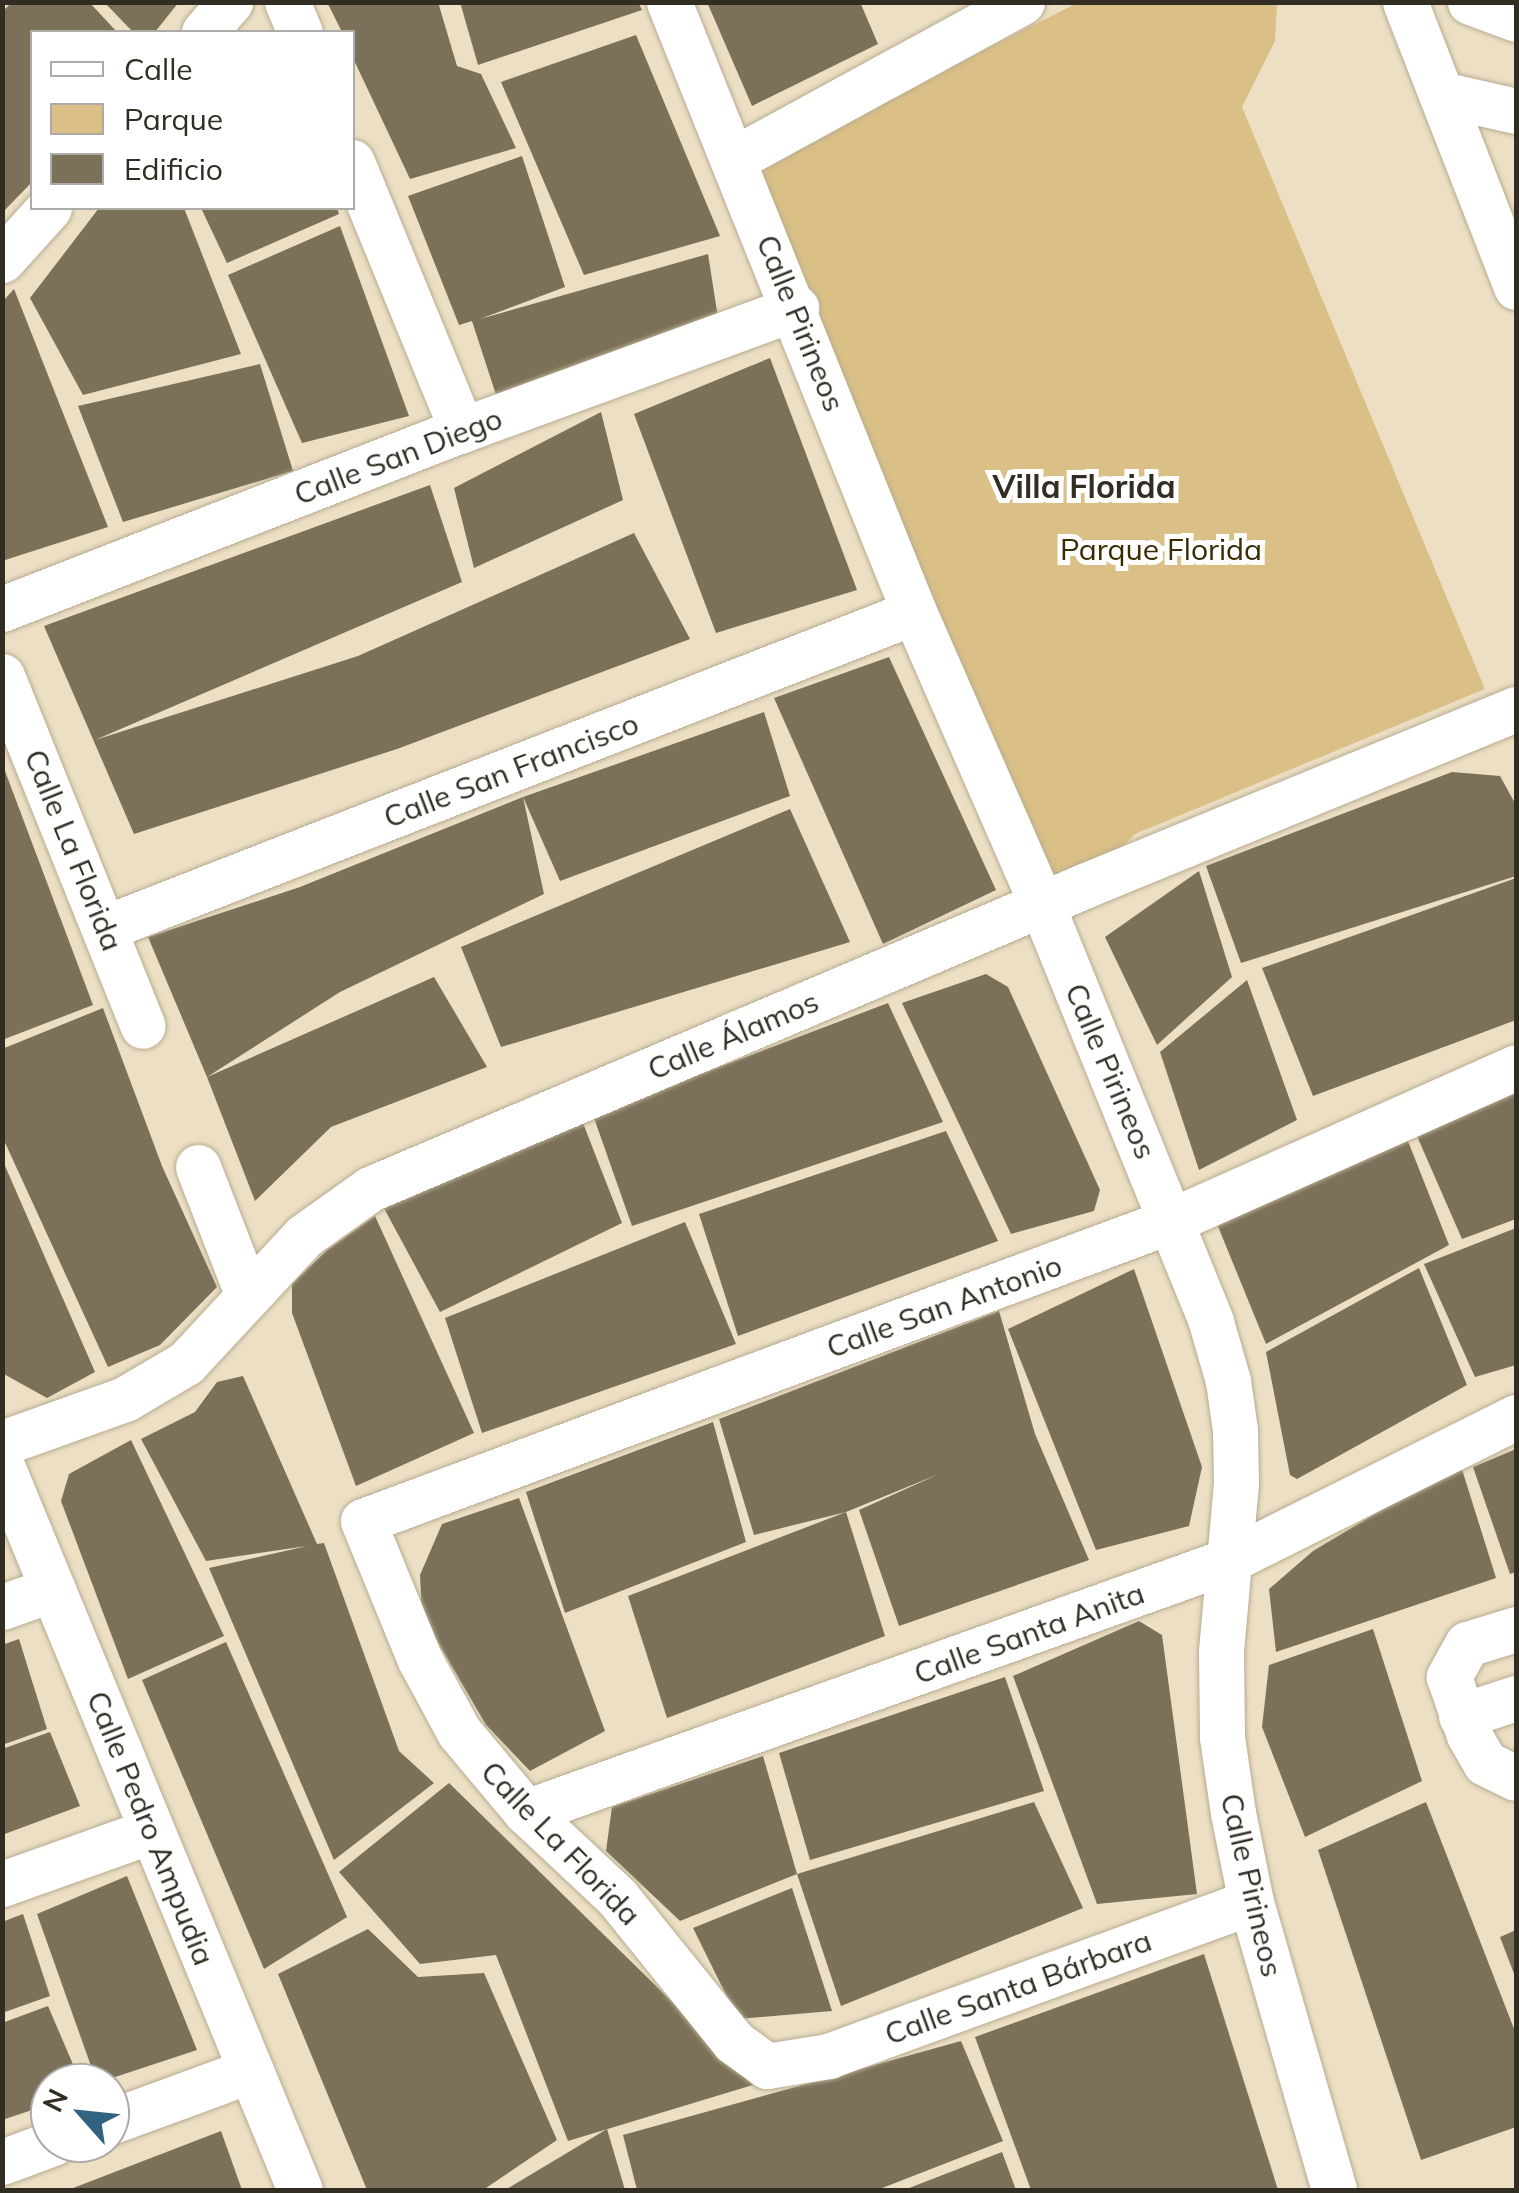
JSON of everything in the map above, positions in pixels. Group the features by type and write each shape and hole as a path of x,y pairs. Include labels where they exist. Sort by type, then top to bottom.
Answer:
{"street":[{"path":"206,30 230,2"},
{"path":"287,2 299,30"},
{"name":"Calle Pirineos","path":"669,2 796,308 914,612 1173,1220 1228,1381 1236,1483 1221,1652 1222,1736 1250,1902 1334,2190"},
{"path":"734,159 1022,2"},
{"path":"1405,2 1516,287"},
{"path":"1470,2 1516,19"},
{"path":"1441,94 1516,111"},
{"path":"355,169 462,430"},
{"path":"2,260 47,210"},
{"name":"Calle San Diego","path":"2,609 462,430 796,308"},
{"name":"Calle San Francisco","path":"107,927 914,612"},
{"name":"Calle La Florida","path":"2,676 144,1026"},
{"name":"Calle Álamos","path":"2,1443 125,1398 186,1362 304,1236 370,1189 1516,709"},
{"name":"Calle San Antonio","path":"363,1521 1173,1220 1516,1067"},
{"path":"198,1168 248,1296"},
{"name":"Calle Santa Anita","path":"526,1812 1228,1562 1516,1417"},
{"name":"Calle Pedro Ampudia","path":"2,1466 300,2190"},
{"name":"Calle La Florida","path":"363,1521 420,1660 459,1732 526,1812 618,1898 746,2055 766,2066 784,2066"},
{"path":"2,1608 53,1589"},
{"path":"1516,1629 1467,1644 1449,1676 1461,1716 1485,1762 1516,1778"},
{"path":"1461,1716 1516,1698"},
{"path":"2,1884 151,1831"},
{"name":"Calle Santa Bárbara","path":"784,2066 829,2056 1250,1902"},
{"path":"130,2115 250,2070"},
{"path":"2,2162 30,2152"}],"green space":[{"name":"Parque Florida","path":"1077,3 1277,3 1275,41 1242,107 1485,689 1135,834 1084,886 1028,874 757,183 771,158"}],"building":[{"path":"12,2 89,2 115,30 30,30 30,184 2,213 2,12"},
{"path":"104,2 179,2 157,30 131,30"},
{"path":"327,2 438,2 457,66 481,74 516,148 410,179 355,62 355,30 341,30"},
{"path":"460,2 638,2 642,10 478,65"},
{"path":"707,2 860,2 878,44 752,106"},
{"path":"636,35 720,236 584,275 501,82"},
{"path":"522,156 565,287 480,319 708,254 719,324 498,401 472,321 459,325 408,196"},
{"path":"97,210 185,210 241,354 83,395 30,298"},
{"path":"202,210 338,210 339,214 227,263"},
{"path":"340,226 409,416 302,443 228,275"},
{"path":"14,289 108,527 2,561 2,302"},
{"path":"770,358 857,590 716,633 634,414"},
{"path":"260,364 293,471 123,522 78,406"},
{"path":"601,412 623,500 474,568 454,488"},
{"path":"430,485 462,582 95,740 358,656 634,533 690,639 397,749 134,834 44,626"},
{"path":"889,657 996,890 883,944 774,698"},
{"path":"764,712 790,796 560,881 523,797"},
{"path":"2,763 93,1005 2,1040"},
{"path":"1452,772 1500,776 1516,805 1516,876 1241,963 1206,866"},
{"path":"523,797 544,894 340,992 207,1077 148,937 300,887"},
{"path":"790,809 850,942 501,1047 461,947"},
{"path":"1199,871 1232,977 1157,1045 1105,937"},
{"path":"1516,878 1516,1020 1313,1096 1262,968"},
{"path":"986,974 1008,987 1100,1190 1094,1211 1011,1234 902,1003"},
{"path":"434,977 487,1067 331,1127 255,1201 207,1077"},
{"path":"1247,980 1297,1120 1199,1170 1160,1052"},
{"path":"888,1003 943,1122 632,1226 593,1115"},
{"path":"103,1008 162,1166 217,1287 160,1345 108,1367 2,1136 2,1049"},
{"path":"1516,1082 1516,1219 1462,1239 1413,1127"},
{"path":"581,1118 622,1223 440,1312 379,1199"},
{"path":"946,1131 998,1241 738,1336 699,1214"},
{"path":"1404,1131 1449,1245 1266,1344 1217,1224"},
{"path":"2,1159 95,1372 47,1398 2,1373"},
{"path":"375,1216 474,1433 356,1486 292,1313 292,1284 327,1250"},
{"path":"685,1222 736,1344 482,1433 445,1318"},
{"path":"1516,1228 1516,1365 1475,1377 1424,1264"},
{"path":"1419,1268 1467,1385 1297,1479 1290,1475 1266,1352"},
{"path":"1134,1269 1202,1467 1189,1526 1096,1550 1008,1329"},
{"path":"999,1311 1035,1434 1089,1560 899,1626 859,1510 939,1474 846,1512 754,1535 719,1419"},
{"path":"243,1376 317,1544 324,1543 399,1751 434,1783 334,1860 209,1568 307,1546 206,1561 141,1439 195,1412 217,1382"},
{"path":"713,1422 746,1542 565,1613 526,1492"},
{"path":"131,1440 224,1636 128,1679 61,1501 69,1474"},
{"path":"1516,1449 1516,1572 1510,1574 1473,1467"},
{"path":"1460,1463 1496,1578 1276,1652 1269,1589 1313,1551"},
{"path":"519,1498 605,1731 530,1771 486,1725 422,1615 420,1575 442,1524"},
{"path":"846,1512 885,1636 667,1718 628,1596"},
{"path":"1139,1621 1162,1635 1197,1894 1097,1904 1013,1676"},
{"path":"1373,1629 1422,1781 1305,1837 1262,1727 1269,1665"},
{"path":"19,1639 47,1729 2,1745 2,1645"},
{"path":"226,1642 347,1917 264,1969 142,1680"},
{"path":"1005,1677 1044,1791 810,1860 779,1753"},
{"path":"50,1732 80,1806 2,1835 2,1749"},
{"path":"763,1756 797,1874 680,1921 606,1851 612,1807"},
{"path":"449,1783 756,2084 568,2141 496,1955 420,1964 339,1872"},
{"path":"1034,1802 1083,1908 841,2006 797,1874"},
{"path":"1426,1802 1516,2034 1516,2127 1421,2160 1318,1850"},
{"path":"127,1876 197,2050 130,2072 130,2063 90,2063 37,1914"},
{"path":"792,1888 832,2011 738,2019 693,1928"},
{"path":"23,1914 50,1996 2,2013 2,1922"},
{"path":"368,1929 418,1977 484,1973 557,2140 483,2190 367,2190 278,1974"},
{"path":"1516,1930 1516,1979 1500,1937"},
{"path":"1204,1954 1278,2190 1031,2190 975,2037"},
{"path":"48,2006 72,2063 30,2063 30,2111 2,2120 2,2023"},
{"path":"961,2041 1003,2141 877,2190 637,2190 623,2135"},
{"path":"607,2129 625,2190 505,2190"},
{"path":"221,2131 242,2190 68,2190"},
{"path":"1002,2152 1016,2190 904,2190"}],"district":[{"name":"Villa Florida","path":"1084,486"}]}
